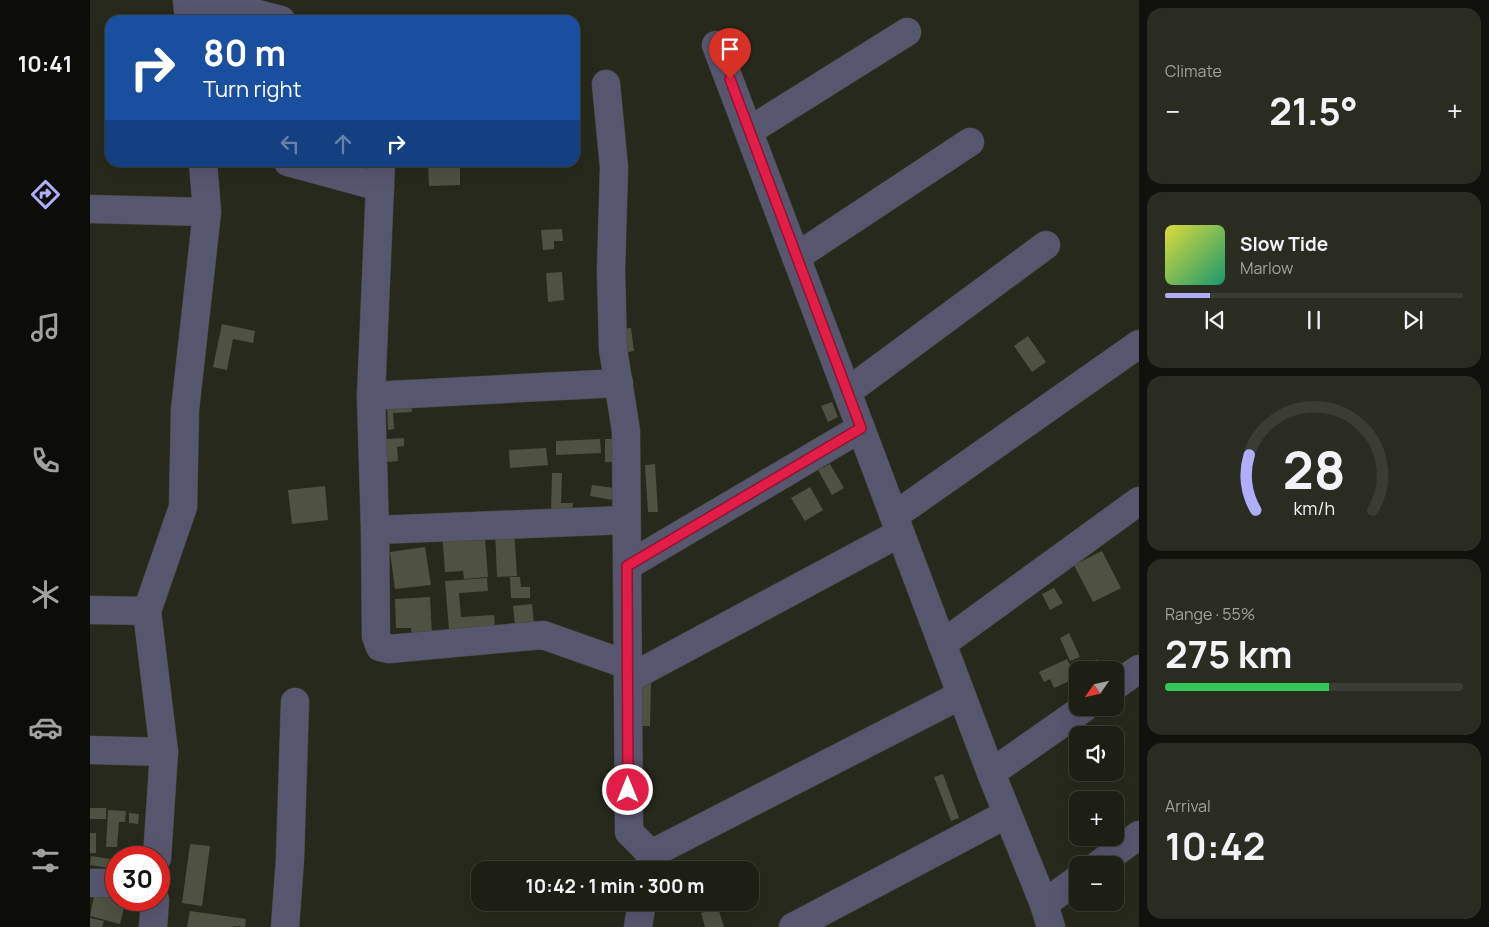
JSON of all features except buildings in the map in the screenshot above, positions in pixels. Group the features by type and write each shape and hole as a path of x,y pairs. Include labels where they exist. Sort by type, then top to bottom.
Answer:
{"street":[{"path":"187,0 188,15"},
{"path":"203,0 262,15"},
{"path":"749,131 907,32"},
{"path":"716,45 991,773 1047,915 1069,889"},
{"path":"606,84 614,167 611,271 613,349 626,431 629,828 649,861"},
{"path":"796,257 970,142"},
{"path":"158,846 164,752 147,610 182,507 185,410 206,212 203,167"},
{"path":"324,167 381,175 371,396 376,636 380,647 389,649 543,635 628,672"},
{"path":"90,209 206,212"},
{"path":"847,392 1046,245"},
{"path":"628,672 897,525 1139,344"},
{"path":"371,396 619,383"},
{"path":"627,566 861,428"},
{"path":"942,644 1139,501"},
{"path":"375,530 626,520"},
{"path":"90,610 147,610"},
{"path":"1124,680 1139,669"},
{"path":"652,861 961,694"},
{"path":"285,927 290,859 295,702"},
{"path":"991,773 1073,716"},
{"path":"90,750 164,752"},
{"path":"793,927 1007,814"},
{"path":"1110,856 1139,835"},
{"path":"90,883 105,883"},
{"path":"153,927 154,911"},
{"path":"638,927 641,911"}],"route":[{"path":"628,790 627,566 861,428 730,79"}]}
